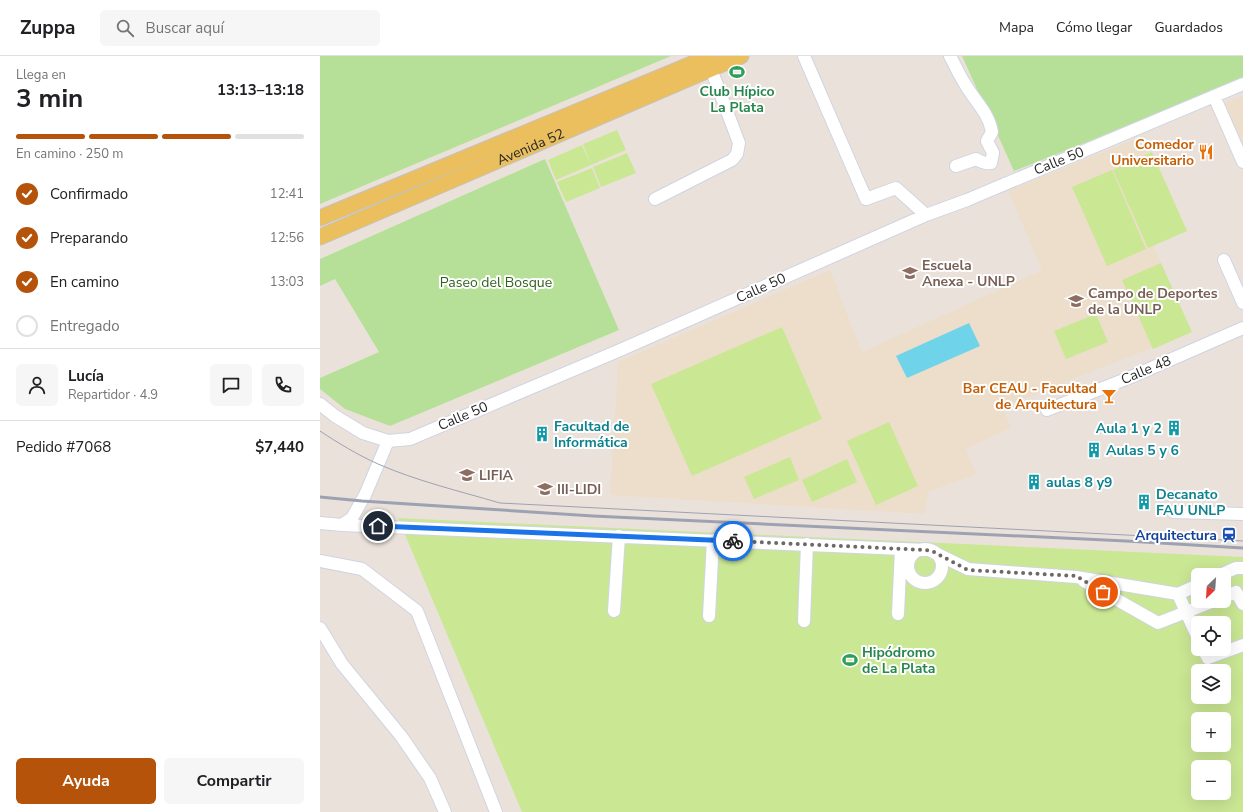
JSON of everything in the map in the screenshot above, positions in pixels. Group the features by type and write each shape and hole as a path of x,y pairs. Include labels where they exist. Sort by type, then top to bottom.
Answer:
{"main road":[{"name":"Avenida 52","path":"320,218 711,63 741,56"},
{"name":"Avenida 52","path":"320,236 711,63"}],"street":[{"path":"804,56 866,199 896,188 926,215"},
{"path":"950,56 965,84 981,106 990,122 992,132 987,141 993,153 991,163 987,164 976,159 956,166"},
{"path":"655,199 732,160 737,154 739,143 711,63"},
{"name":"Calle 50","path":"388,441 410,439 926,215 967,200 1243,84"},
{"path":"1214,96 1243,162"},
{"path":"1224,260 1243,303"},
{"name":"Calle 48","path":"1047,410 1131,377 1243,328"},
{"path":"320,404 335,416 363,433 388,441 365,495 352,518 342,525"},
{"path":"1174,512 1243,514"},
{"path":"320,522 342,525 929,550 968,570 1076,576 1178,594 1191,588"},
{"path":"614,611 619,536"},
{"path":"710,616 713,540"},
{"path":"804,621 807,544"},
{"path":"898,614 901,548"},
{"path":"938,576 941,570 941,565 940,559 936,554 929,550 916,552 912,556 908,565 910,575 918,582 923,583 934,580 938,576 946,566 952,561"},
{"path":"320,561 362,569 417,611 496,812"},
{"path":"1231,572 1241,569"},
{"path":"1076,576 1158,623 1196,608"},
{"path":"1231,594 1236,592 1243,604"},
{"path":"1178,594 1191,623"},
{"path":"320,628 342,664 401,736 430,778 445,812"},
{"path":"1231,649 1243,645"}],"shaded area":[{"path":"1243,96 1243,145 1225,103"},
{"name":"Campo de Deportes de la UNLP","path":"1144,135 1187,231 1153,246 1192,332 1003,408 1011,428 966,449 976,474 929,492 924,514 610,495 618,362 830,270 862,352 1042,270 1008,191"}],"green space":[{"path":"320,56 671,56 320,204"},
{"path":"962,56 1243,56 1243,80 1014,171"},
{"path":"617,130 626,150 591,165 583,144"},
{"path":"582,145 591,165 556,180 548,160"},
{"path":"1152,152 1187,231 1148,248 1113,170"},
{"path":"627,153 636,173 601,187 593,167"},
{"name":"Paseo del Bosque","path":"545,159 619,330 390,426 345,409 320,389 320,378 379,352 335,279 320,286 320,259"},
{"path":"592,168 600,188 566,202 557,182"},
{"path":"1112,170 1146,249 1107,266 1072,187"},
{"path":"1161,263 1192,332 1153,349 1122,280"},
{"path":"1096,314 1108,342 1066,359 1054,331"},
{"path":"782,327 822,419 692,476 651,384"},
{"path":"889,422 918,486 876,505 847,441"},
{"path":"790,457 799,480 754,499 744,477"},
{"path":"847,459 857,482 812,502 802,480"},
{"name":"Hipódromo de La Plata","path":"398,518 1243,557 1243,812 522,812"}],"water":[{"path":"969,323 980,346 907,378 896,356"}],"tram line":[{"path":"320,431 356,453 378,464 408,476 500,503 1243,541"}],"railway":[{"path":"320,497 593,516 1126,541 1243,548"}],"way so far":[{"path":"733,541 926,550 932,551 968,570 1076,576 1103,592"}],"place":[{"name":"Club Hípico La Plata","path":"737,72"},
{"name":"Comedor Universitario","path":"1206,152"},
{"name":"Escuela Anexa - UNLP","path":"910,273"},
{"name":"Campo de Deportes de la UNLP","path":"1076,301"},
{"name":"Bar CEAU - Facultad de Arquitectura","path":"1109,396"},
{"name":"Aula 1 y 2","path":"1174,428"},
{"name":"Facultad de Informática","path":"542,434"},
{"name":"Aulas 5 y 6","path":"1094,450"},
{"name":"LIFIA","path":"467,475"},
{"name":"aulas 8 y9","path":"1034,482"},
{"name":"III-LIDI","path":"545,489"},
{"name":"Decanato FAU UNLP","path":"1144,502"},
{"name":"Arquitectura","path":"1229,535"},
{"name":"Hipódromo de La Plata","path":"850,660"}],"route":[{"path":"378,526 733,541"}]}
